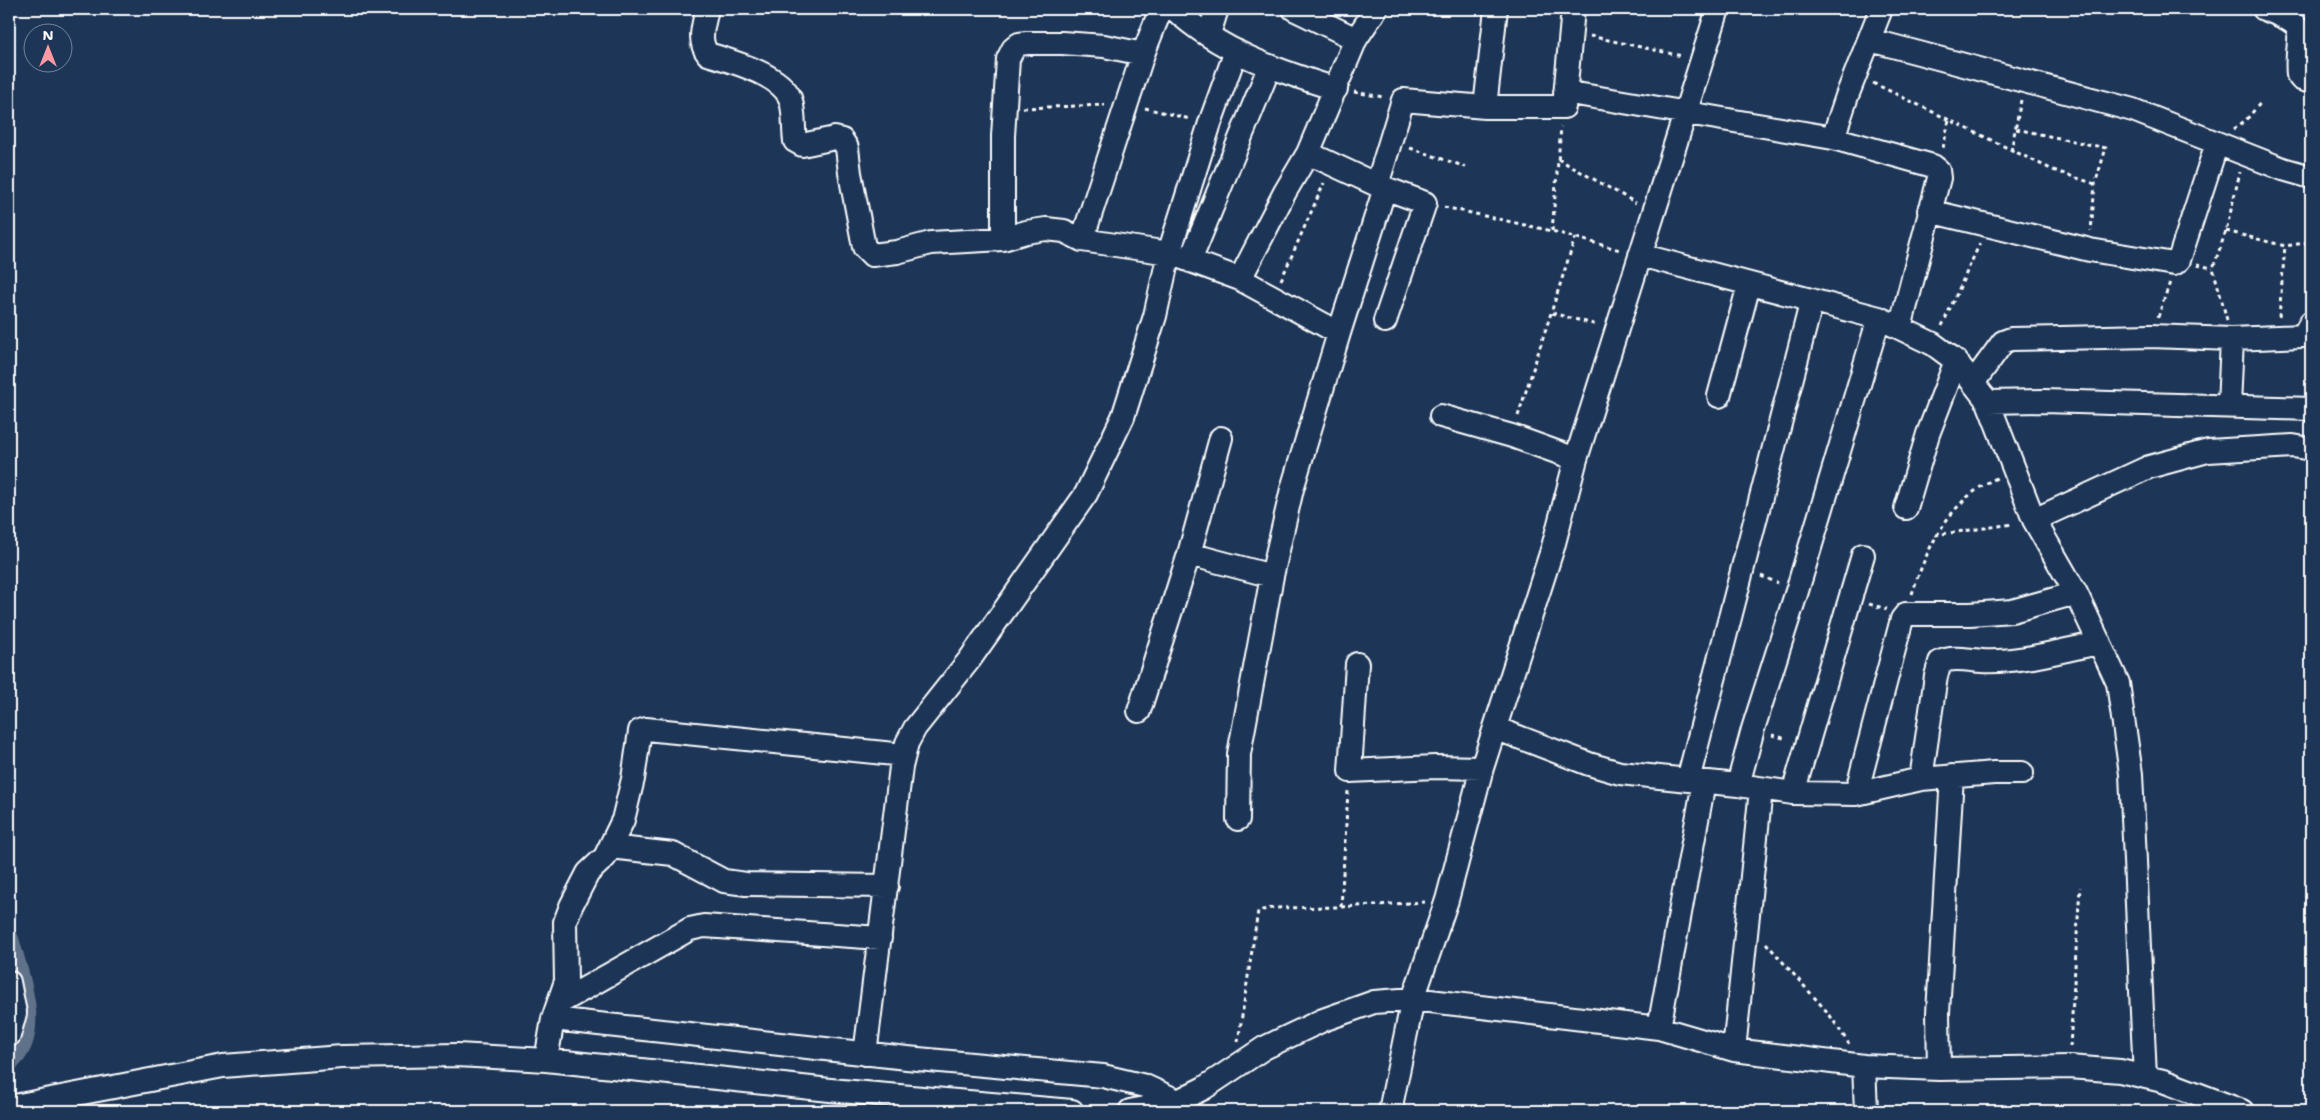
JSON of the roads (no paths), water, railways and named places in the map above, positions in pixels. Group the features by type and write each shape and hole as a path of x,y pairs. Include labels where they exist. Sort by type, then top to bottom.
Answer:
{"street":[{"path":"707,9 701,37 702,48 708,54 758,70 783,89 790,97 795,141 802,145 834,138 842,140 847,148 864,247 872,254 897,252 931,243 1003,239 1026,232 1046,229 1064,231 1082,240 1168,253 1240,279 1339,333"},
{"path":"1082,240 1143,54 1161,9"},
{"path":"1209,34 1217,9"},
{"path":"1294,9 1356,39"},
{"path":"1240,279 1285,192 1308,153 1356,39 1376,9"},
{"path":"1485,107 1496,9"},
{"path":"1564,99 1573,9"},
{"path":"1390,1111 1413,999 1447,900 1482,768 1553,547 1576,459 1718,9"},
{"path":"1833,138 1881,9"},
{"path":"2264,9 2289,13 2296,23 2300,34 2298,74 2301,79 2311,82"},
{"path":"1182,12 1209,34 1269,68 1336,90"},
{"path":"1870,40 2132,110 2283,170 2311,177"},
{"path":"1003,239 1005,108 1008,59 1013,49 1019,44 1062,43 1104,46 1143,54"},
{"path":"865,1054 904,755 916,728 970,659 1086,494 1123,417 1155,316 1168,253 1210,123 1236,51"},
{"path":"1190,261 1269,68"},
{"path":"1238,819 1239,754 1272,576 1292,489 1381,187 1390,141 1403,100 1485,107 1564,99 1684,114 1833,138 1933,166 1938,170 1939,178 1900,328"},
{"path":"1930,211 1987,227 2090,250 2170,264 2177,263 2216,143"},
{"path":"1308,153 1381,187 1425,203 1386,321"},
{"path":"1640,256 1879,318 1933,344 1956,360 1988,402 2034,520 2076,593 2118,683 2131,774 2145,1077"},
{"path":"1719,396 1749,285"},
{"path":"1659,1028 1696,781 1744,570 1812,300"},
{"path":"1738,785 1753,729 1797,591 1879,318"},
{"path":"1973,383 2003,342 2011,339 2151,336 2232,339 2303,336 2311,322"},
{"path":"2229,406 2232,339"},
{"path":"1906,508 1928,434 1956,360"},
{"path":"1988,402 2311,409"},
{"path":"1440,416 1512,436 1576,459"},
{"path":"1138,711 1189,554 1221,438"},
{"path":"2034,520 2150,467 2208,451 2293,446 2311,449"},
{"path":"1189,554 1272,576"},
{"path":"1794,793 1863,555"},
{"path":"1856,794 1902,619 1906,614 1970,614 2012,611 2076,593"},
{"path":"1921,779 1936,676 1940,662 1947,659 2007,660 2100,643"},
{"path":"1357,664 1350,771 1435,767 1482,768"},
{"path":"1495,728 1589,764 1620,773 1738,785 1794,793 1856,794 1921,779 2022,773"},
{"path":"546,1060 556,1011 566,981 565,922 588,873 604,857 623,820 633,779 640,731 646,729 904,755"},
{"path":"1939,1069 1938,1013 1952,776"},
{"path":"1734,1050 1761,789"},
{"path":"610,846 673,854 724,881 746,884 887,886"},
{"path":"556,1011 690,929 704,926 880,938"},
{"path":"9,982 15,1014 9,1036"},
{"path":"1130,1111 1178,1101 1204,1088 1264,1048 1324,1020 1374,1002 1413,999 1659,1028 1734,1050 1864,1066 1939,1069 2069,1068 2120,1071 2163,1081 2242,1111"},
{"path":"556,1011 865,1054 1103,1076 1145,1086 1178,1101"},
{"path":"9,1107 223,1066 342,1057 457,1055 546,1060 840,1091 1072,1111"},
{"path":"1864,1066 1866,1111"}],"waterway":[{"path":"9,939 22,985 26,1020 25,1036 19,1050 9,1062"}]}
